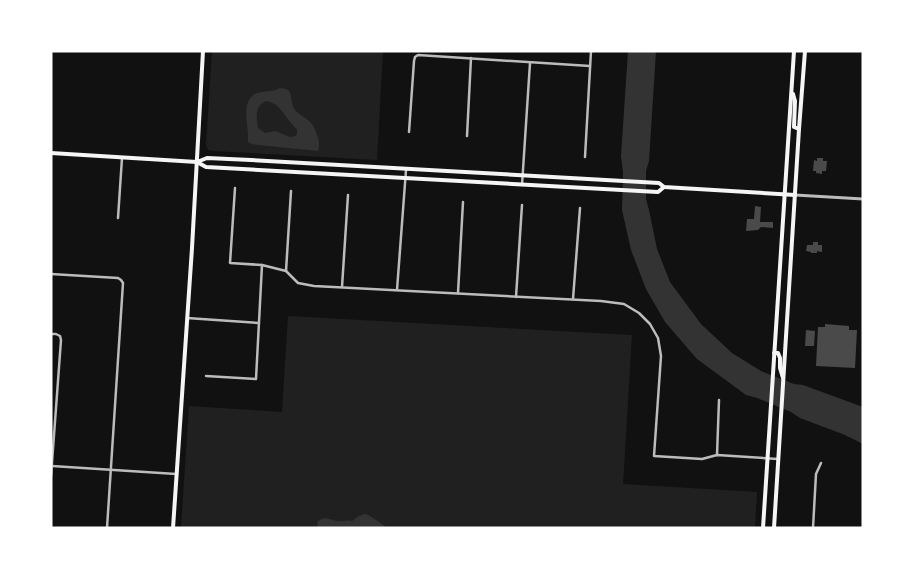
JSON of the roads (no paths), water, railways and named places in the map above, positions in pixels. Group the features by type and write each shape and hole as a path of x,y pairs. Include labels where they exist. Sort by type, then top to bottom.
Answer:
{"main road":[{"path":"173,528 203,51"},
{"path":"763,528 794,51"},
{"path":"774,528 805,51"},
{"path":"792,90 795,101 794,127 799,129"},
{"path":"51,153 197,162 207,158 659,183 664,188"},
{"path":"197,162 206,167 405,179 658,192 664,188 795,195"},
{"path":"776,320 787,321"},
{"path":"774,353 778,354 780,358 780,368 784,380"}],"street":[{"path":"585,157 591,51"},
{"path":"410,132 415,57 418,55 590,66"},
{"path":"467,136 471,58"},
{"path":"522,185 530,63"},
{"path":"118,218 122,158"},
{"path":"397,290 406,170"},
{"path":"235,188 230,263 262,265 286,271 298,284 573,299 624,304 639,313 650,324 658,338 661,356 654,456 702,459 717,454 778,459"},
{"path":"286,271 291,191"},
{"path":"342,287 348,195"},
{"path":"795,195 863,199"},
{"path":"458,293 463,202"},
{"path":"516,297 522,205"},
{"path":"573,299 580,208"},
{"path":"206,376 256,379 262,265"},
{"path":"51,274 118,278 123,283 107,528"},
{"path":"187,318 259,323"},
{"path":"51,334 60,336 61,340 51,476"},
{"path":"717,454 719,400"},
{"path":"813,528 816,474 820,462"},
{"path":"52,466 176,474"}]}
